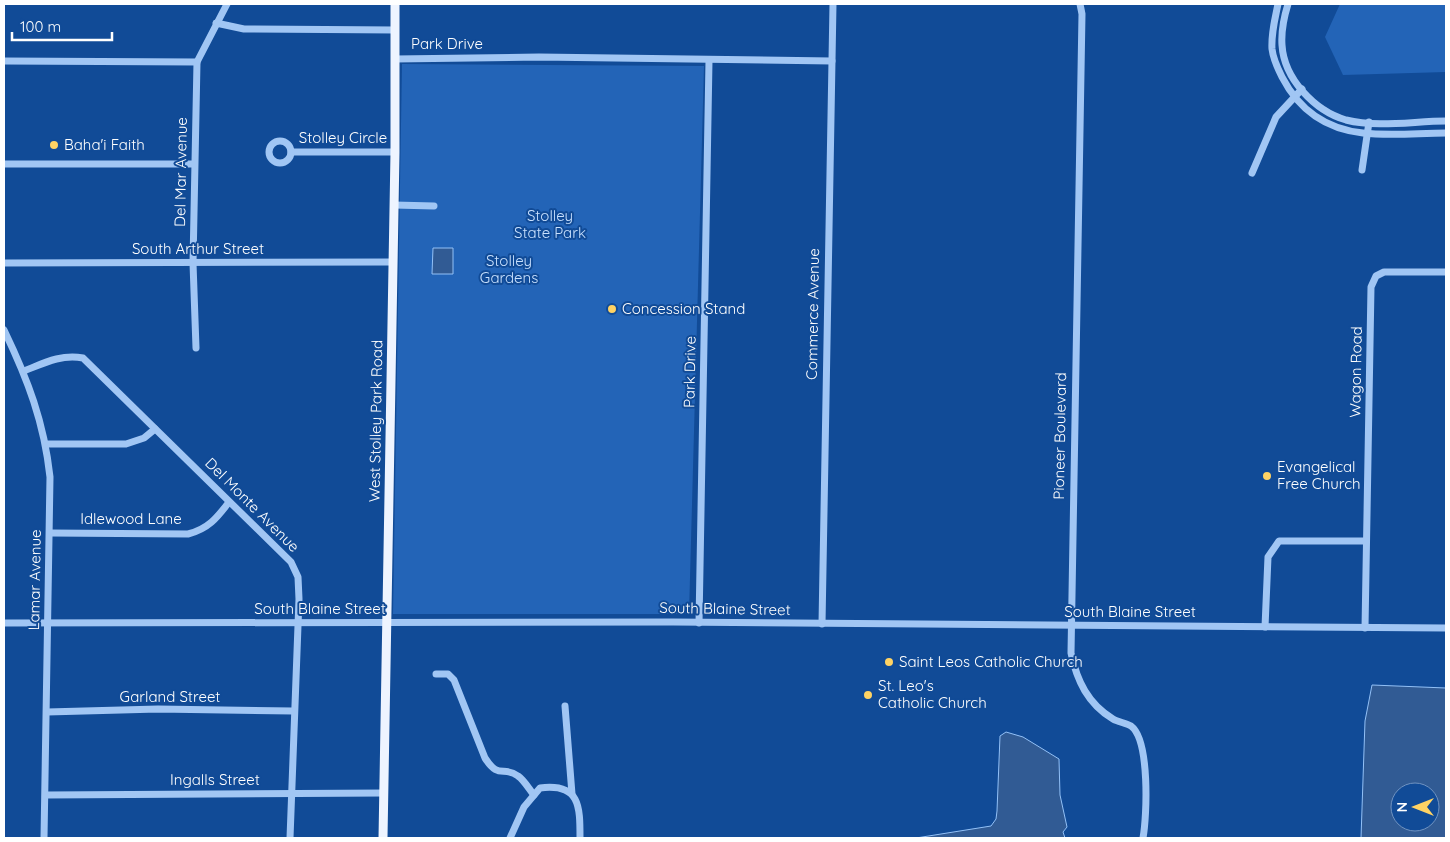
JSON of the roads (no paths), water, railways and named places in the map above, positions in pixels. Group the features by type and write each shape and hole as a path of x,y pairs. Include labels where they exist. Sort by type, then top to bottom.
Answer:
{"main road":[{"name":"West Stolley Park Road","path":"383,838 395,152 395,4"}],"street":[{"name":"Del Mar Avenue","path":"196,348 193,263 197,62 227,4"},
{"name":"Commerce Avenue","path":"822,624 833,4"},
{"name":"Pioneer Boulevard","path":"1080,4 1071,654 1076,675 1095,706 1114,720 1132,726 1138,736 1148,794 1143,838"},
{"path":"1278,4 1272,28 1272,51 1277,67 1303,109 1318,119 1339,128 1368,133 1446,133"},
{"path":"1288,4 1283,23 1282,46 1288,69 1312,101 1328,113 1347,120 1369,122 1446,121"},
{"path":"216,23 244,29 395,30"},
{"name":"Park Drive","path":"395,59 539,58 832,61"},
{"path":"4,61 197,62"},
{"name":"Park Drive","path":"699,622 709,61"},
{"path":"1252,173 1276,117 1302,89"},
{"path":"1362,170 1369,122"},
{"name":"Stolley Circle","path":"291,152 395,152"},
{"path":"4,164 194,164"},
{"path":"394,205 434,206"},
{"name":"South Arthur Street","path":"4,263 393,262"},
{"name":"Wagon Road","path":"1365,628 1371,287 1376,276 1384,272 1446,272"},
{"name":"Lamar Avenue","path":"4,330 24,371 36,402 46,444 50,477 44,838"},
{"name":"Del Monte Avenue","path":"24,371 57,358 71,356 83,358 291,562 298,577 290,838"},
{"path":"46,444 126,444 144,438 154,429"},
{"name":"Idlewood Lane","path":"50,533 188,534 202,530 213,522 229,502"},
{"path":"1265,627 1268,557 1279,541 1366,541"},
{"name":"South Blaine Street","path":"4,623 699,622 1446,628"},
{"path":"436,674 448,674 454,680 485,758 492,769 511,772 520,777 534,795"},
{"path":"565,706 572,794"},
{"name":"Garland Street","path":"47,712 158,709 293,711"},
{"path":"510,838 524,807 540,788 551,787 562,788 572,794 580,807 580,838"},
{"name":"Ingalls Street","path":"46,795 384,793"}],"place":[{"name":"Baha'i Faith","path":"54,145"},
{"name":"Concession Stand","path":"612,309"},
{"name":"Evangelical Free Church","path":"1267,476"},
{"name":"Saint Leos Catholic Church","path":"889,662"},
{"name":"St. Leo's Catholic Church","path":"868,695"}],"park label":[{"name":"Stolley State Park","path":"550,224"},
{"name":"Stolley Gardens","path":"509,270"}]}
